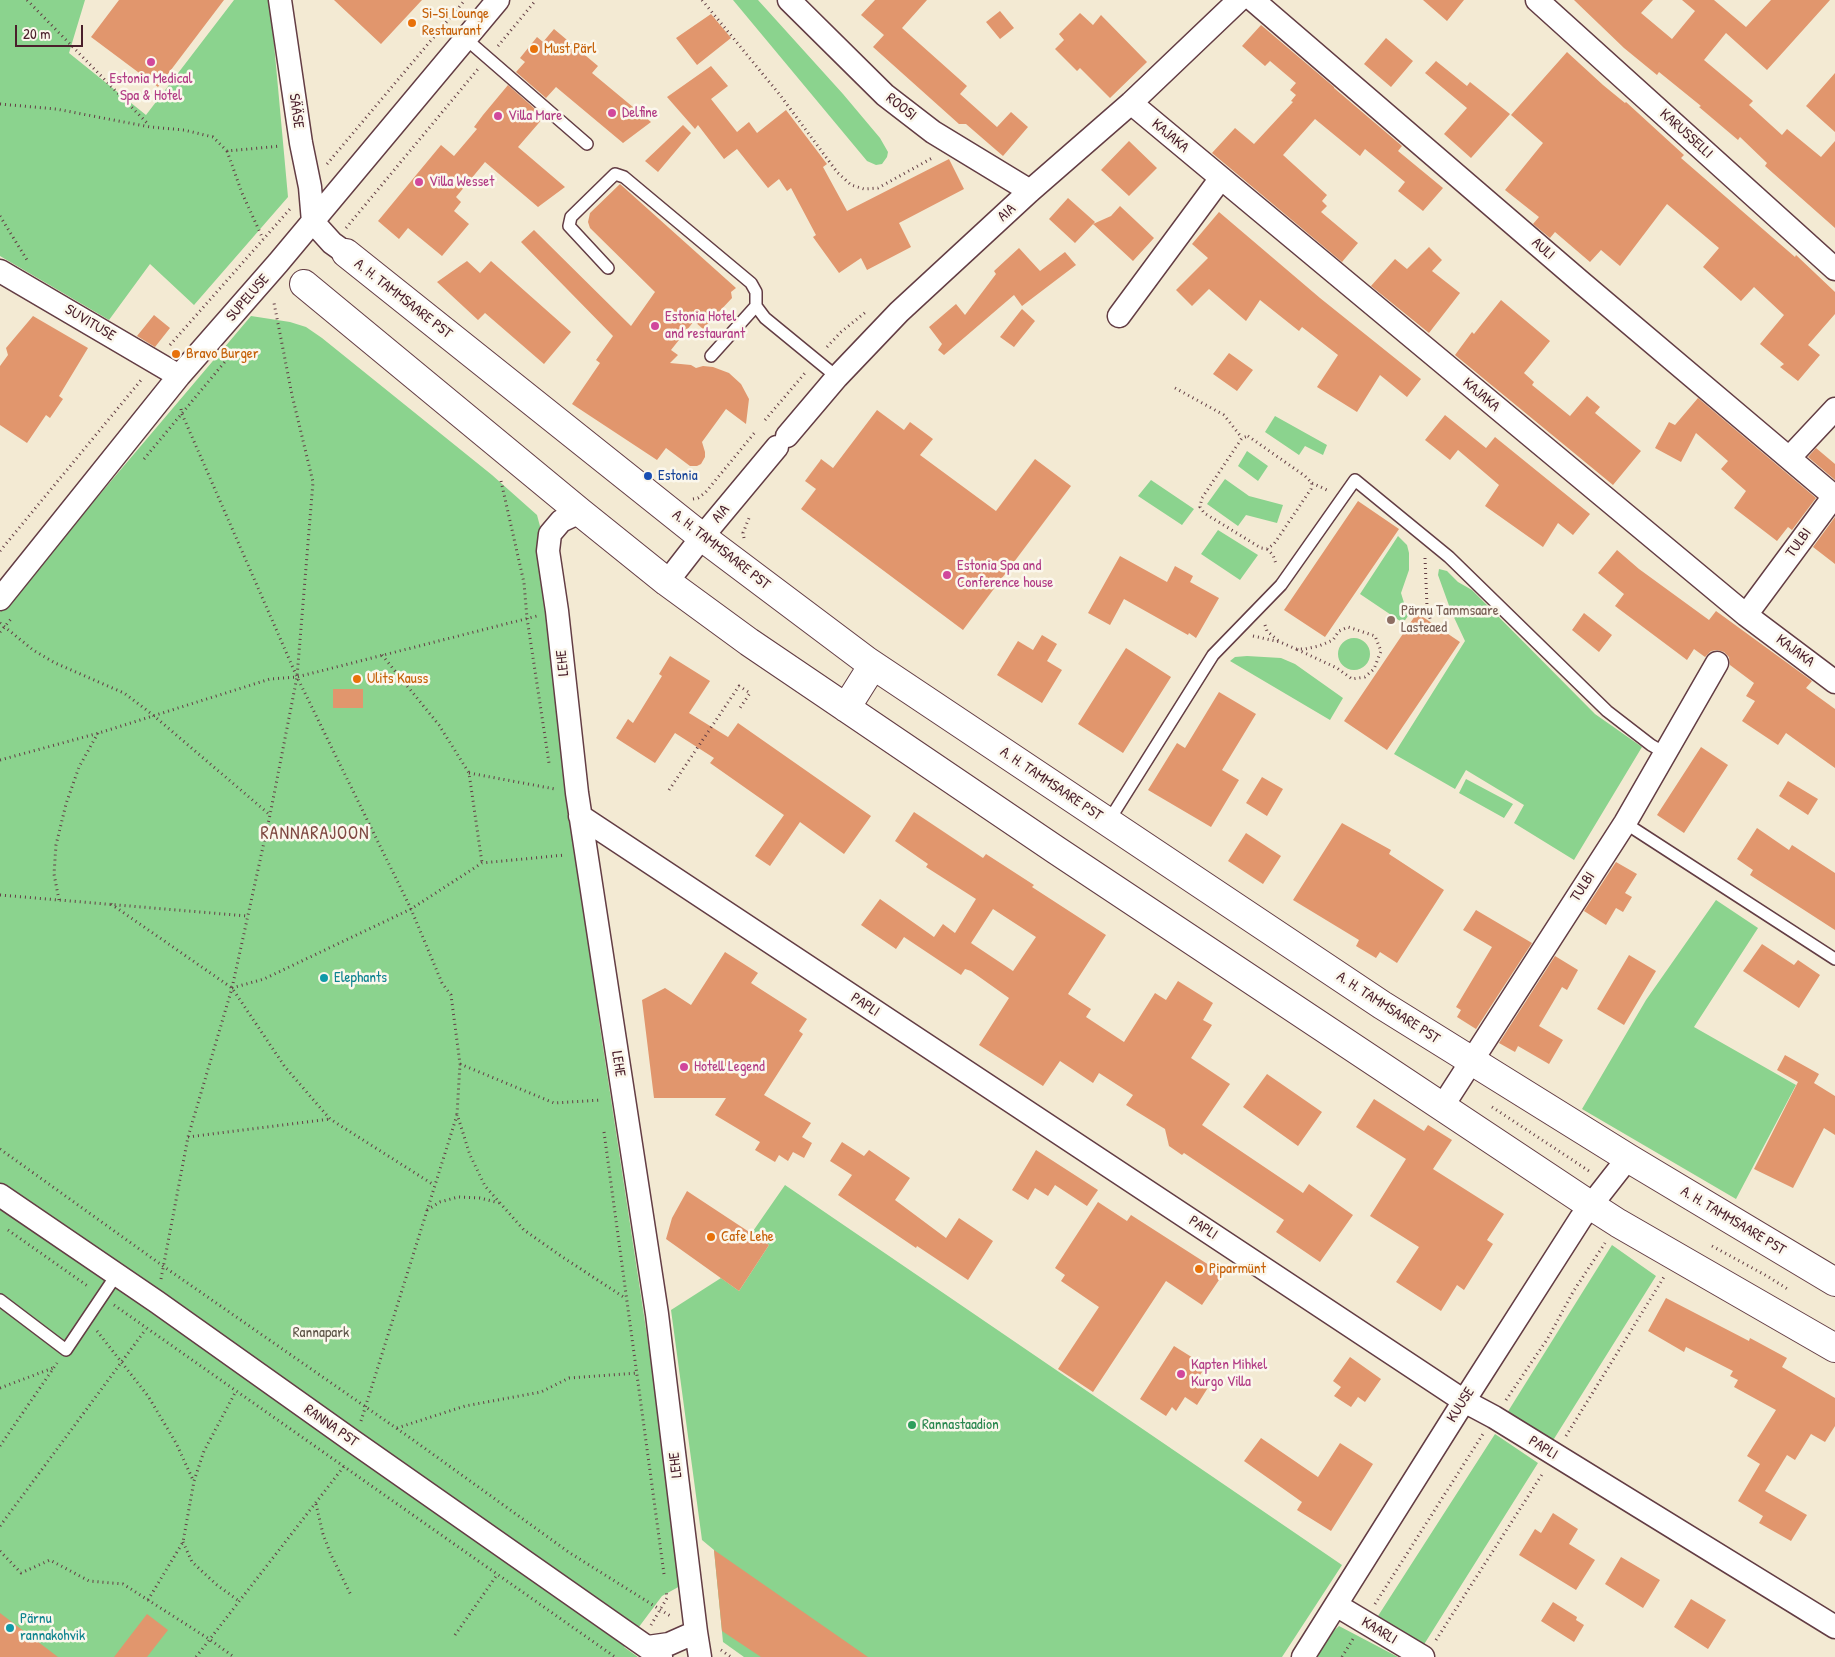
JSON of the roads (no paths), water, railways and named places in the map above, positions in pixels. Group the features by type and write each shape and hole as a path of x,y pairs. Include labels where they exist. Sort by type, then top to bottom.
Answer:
{"street":[{"name":"SÄÄSE","path":"280,0 300,143 310,187 313,222"},
{"name":"SUPELUSE","path":"0,598 180,376 313,222 498,0"},
{"name":"ROOSI","path":"789,0 884,95 933,132 1030,191"},
{"name":"AIA","path":"667,582 702,537 782,442 837,378 899,312 1030,191 1131,103 1239,0"},
{"name":"AULI","path":"1253,0 1575,277 1834,496"},
{"name":"KARUSSELLI","path":"1536,0 1835,269"},
{"name":"KAJAKA","path":"1131,103 1746,615 1835,682"},
{"path":"1119,316 1221,178"},
{"name":"A. H. TAMMSAARE PST","path":"313,222 332,242 702,537 873,665 1382,1005 1628,1158 1835,1282"},
{"path":"278,263 580,512 667,582 749,642 1590,1205 1835,1348"},
{"name":"SUVITUSE","path":"0,271 180,376"},
{"path":"1790,457 1835,409"},
{"name":"TULBI","path":"1746,615 1834,496"},
{"name":"LEHE","path":"580,512 561,521 550,534 548,551 558,611 585,853 658,1314 700,1657"},
{"name":"TULBI","path":"1442,1107 1624,823 1717,663"},
{"path":"846,708 873,665"},
{"name":"PAPLI","path":"580,816 1464,1401 1494,1417 1835,1627"},
{"name":"KUUSE","path":"1303,1657 1590,1205 1628,1158"},
{"name":"RANNA PST","path":"0,1195 117,1274 654,1652"},
{"name":"KAARLI","path":"1336,1605 1422,1657"},
{"path":"654,1652 696,1632"}],"lane":[{"path":"466,39 587,144"},
{"path":"608,268 568,226 571,217 616,174 624,178 751,283 756,292 756,306 764,318 837,378"},
{"path":"711,356 756,306"},
{"path":"1108,822 1213,655 1281,585 1355,480 1449,558 1607,711 1651,745 1665,753"},
{"path":"1624,823 1835,959"},
{"path":"0,1300 66,1350 117,1274"}],"place":[{"name":"Si-Si Lounge Restaurant","path":"412,23"},
{"name":"Must Pärl","path":"534,49"},
{"name":"Estonia Medical Spa & Hotel","path":"151,62"},
{"name":"Delfine","path":"612,113"},
{"name":"Villa Mare","path":"498,116"},
{"name":"Villa Wesset","path":"419,182"},
{"name":"Estonia Hotel and restaurant","path":"655,326"},
{"name":"Bravo Burger","path":"176,354"},
{"name":"Estonia","path":"648,476"},
{"name":"Estonia Spa and Conference house","path":"947,575"},
{"name":"Pärnu Tammsaare Lasteaed","path":"1391,620"},
{"name":"Ulits Kauss","path":"357,679"},
{"name":"Elephants","path":"324,978"},
{"name":"Hotell Legend","path":"684,1067"},
{"name":"Cafe Lehe","path":"711,1237"},
{"name":"Piparmünt","path":"1199,1269"},
{"name":"Kapten Mihkel Kurgo Villa","path":"1181,1374"},
{"name":"Rannastaadion","path":"912,1425"},
{"name":"Pärnu rannakohvik","path":"10,1628"}],"district":[{"name":"RANNARAJOON","path":"315,834"}],"park label":[{"name":"Rannapark","path":"321,1333"}]}
